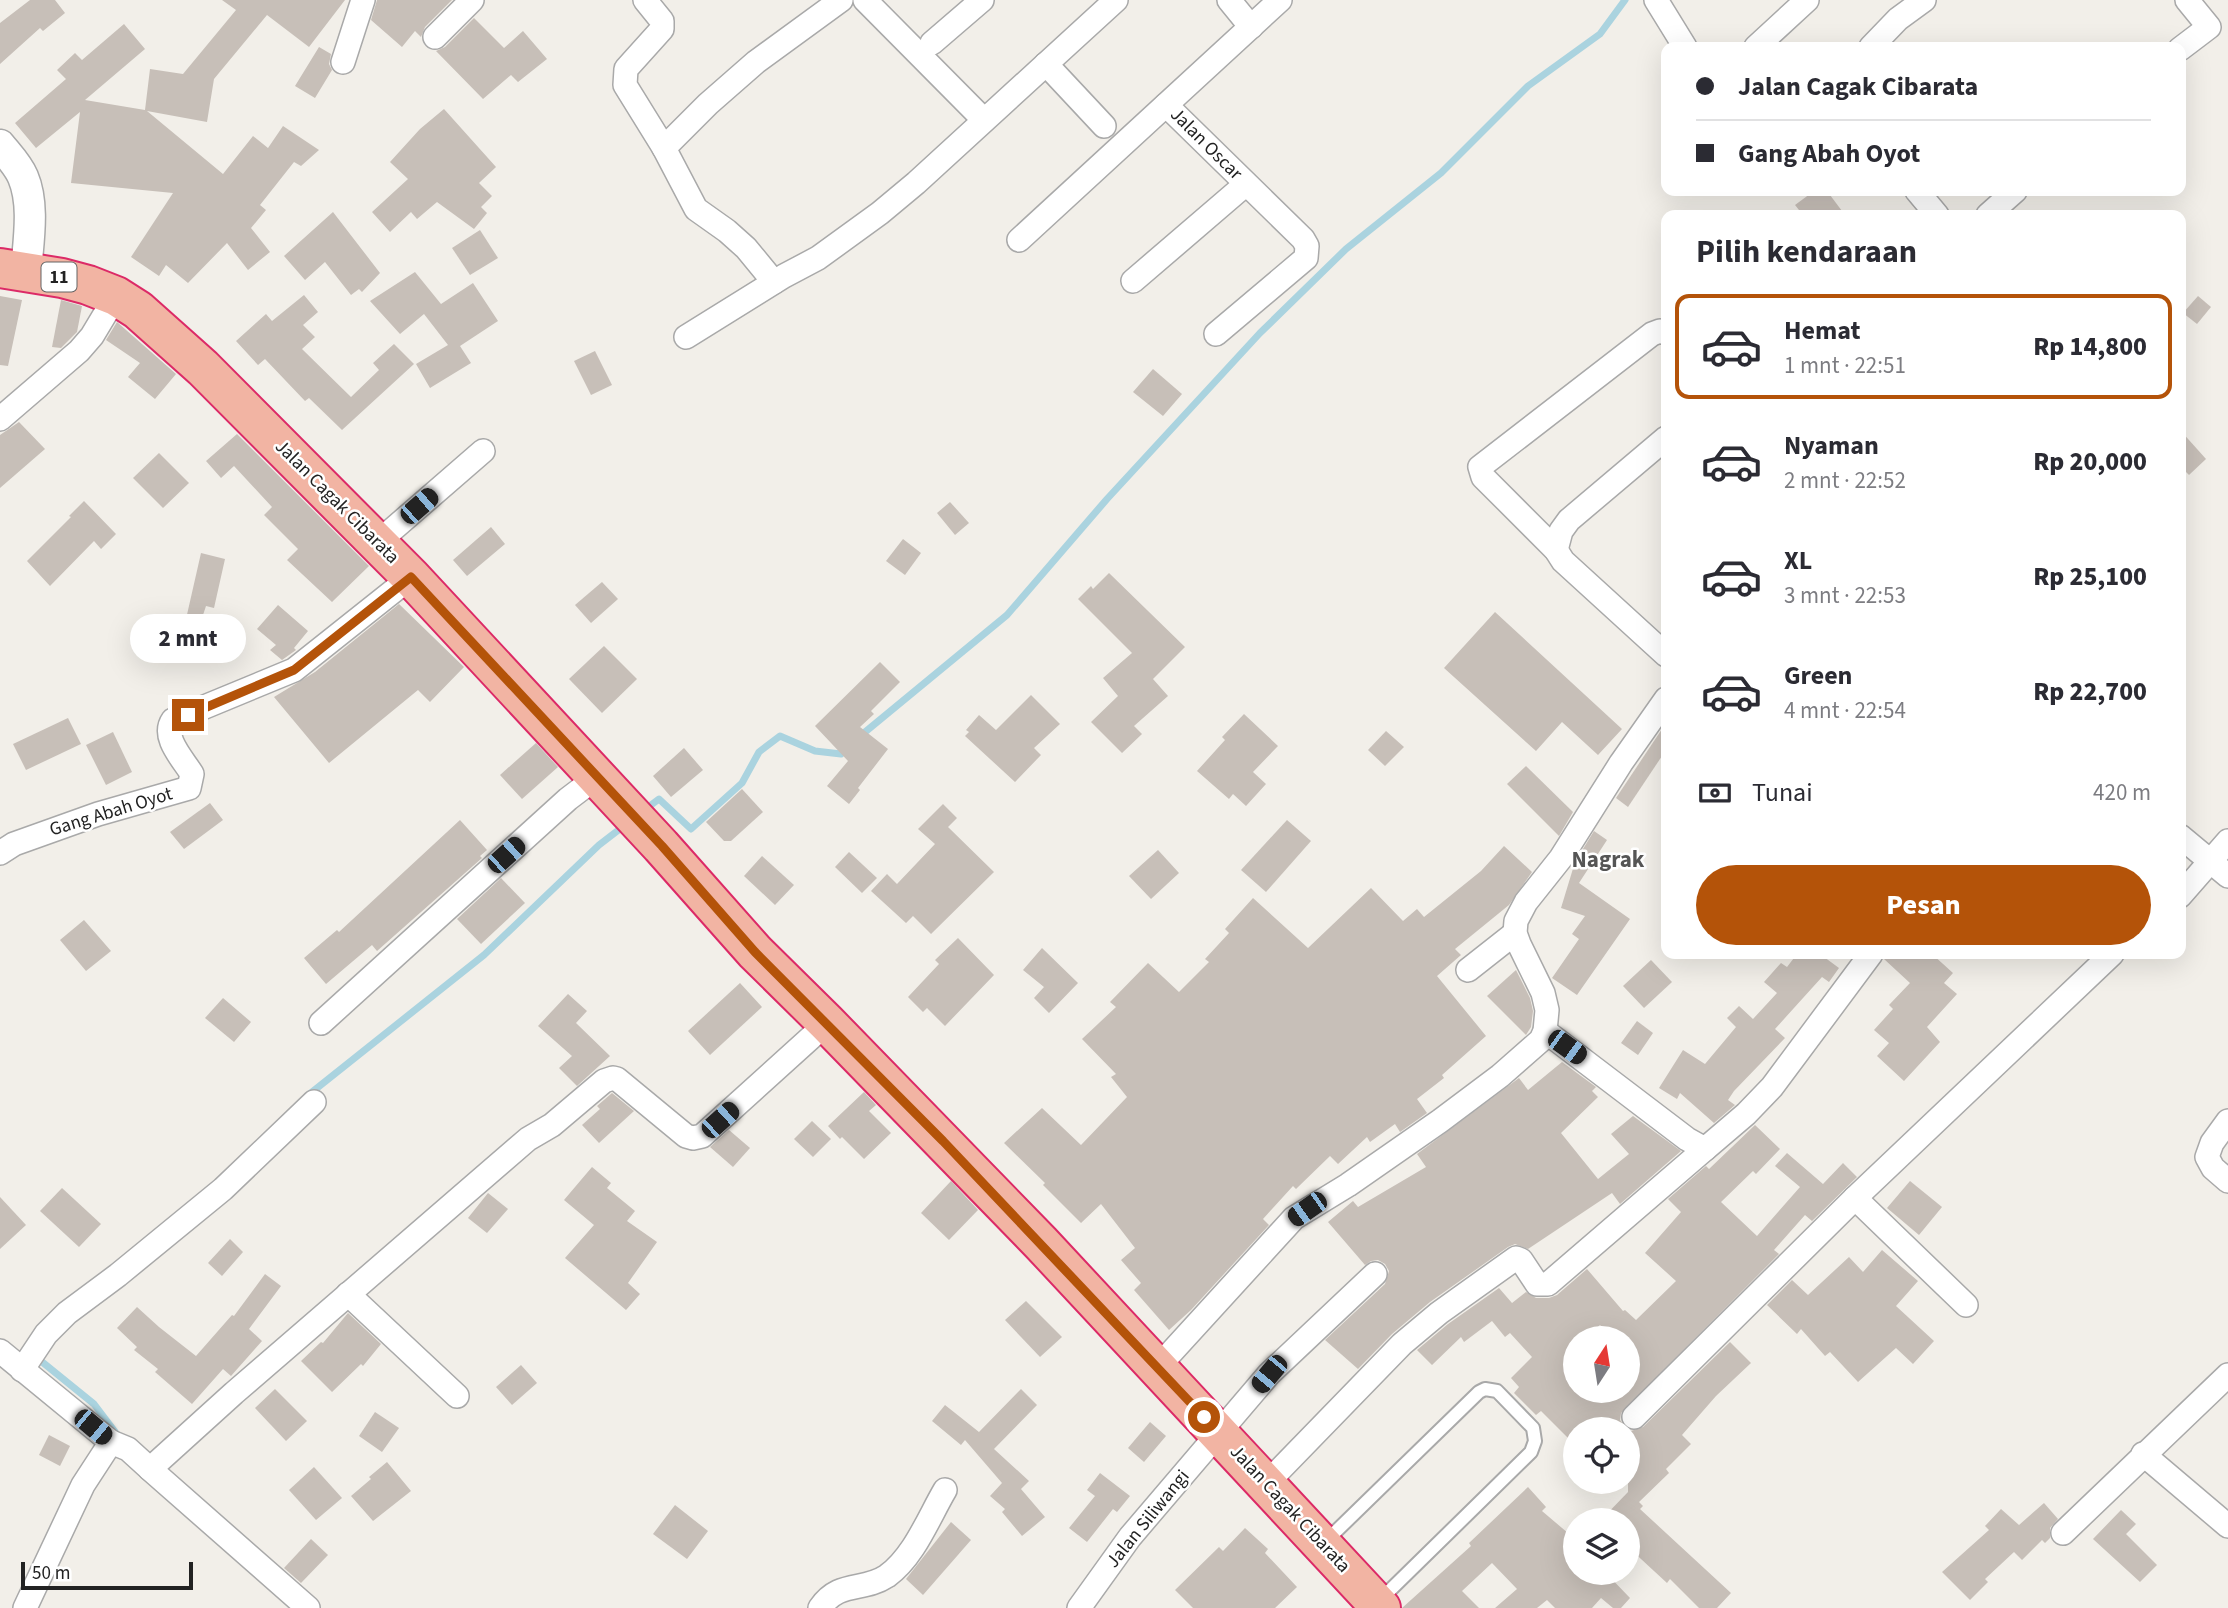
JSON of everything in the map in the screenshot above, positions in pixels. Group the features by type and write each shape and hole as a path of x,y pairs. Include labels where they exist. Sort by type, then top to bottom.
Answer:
{"highway":[{"name":"11","path":"13,270 88,285 116,296"},
{"name":"Jalan Cagak Cibarata","path":"116,296 138,310 203,368 411,577 755,952 1041,1243 1379,1606"}],"street":[{"path":"343,62 363,0"},
{"path":"435,37 472,0"},
{"path":"645,0 662,21 662,29 626,69 624,81 696,209 746,248 774,282"},
{"path":"664,148 756,62 841,0"},
{"path":"865,0 984,120"},
{"path":"932,43 982,0"},
{"path":"686,337 818,258 880,213 1116,0"},
{"path":"1229,0 1251,27"},
{"path":"1019,240 1280,0"},
{"path":"1656,0 1682,42"},
{"path":"1761,42 1807,0"},
{"path":"1876,42 1890,26 1924,0"},
{"path":"2186,44 2221,24 2187,0"},
{"path":"1046,64 1104,126"},
{"name":"Jalan Oscar","path":"1166,105 1303,239 1307,246 1306,258 1216,334"},
{"path":"0,145 18,168 26,186 29,216 13,270"},
{"path":"1133,281 1246,184"},
{"path":"1920,196 1933,210"},
{"path":"1994,210 2009,196"},
{"path":"0,419 79,351 92,336 116,296"},
{"path":"1661,331 1652,334 1480,467 1483,477 1556,550 1563,561 1661,650"},
{"path":"1556,550 1561,531 1569,520 1661,442"},
{"path":"377,543 483,452"},
{"name":"Gang Abah Oyot","path":"7,849 98,814 189,788 192,774 169,736 169,725 173,720 294,670 411,577"},
{"path":"1157,1368 1294,1218 1348,1185 1500,1076 1534,1048 1545,1031 1547,1010 1543,993 1516,933 1516,921 1525,902 1561,858 1621,763 1661,706"},
{"path":"321,1023 568,799 597,777"},
{"path":"2186,841 2220,869"},
{"path":"2186,892 2220,869 2228,841"},
{"path":"1468,970 1516,933"},
{"path":"1266,1484 1402,1344 1438,1313 1516,1258 1521,1260 1538,1285 1548,1284 1658,1191 1746,1114 1772,1087 1867,959"},
{"path":"1634,1417 1855,1198 2107,959"},
{"path":"150,1469 528,1139 552,1125 608,1079 617,1079 686,1136 698,1138 827,1023"},
{"path":"1545,1031 1687,1139 1705,1149"},
{"path":"22,1370 46,1334 67,1313 223,1189 314,1102"},
{"path":"2228,1121 2212,1143 2207,1157 2213,1168 2228,1181"},
{"path":"1855,1198 1966,1305"},
{"name":"Jalan Siliwangi","path":"1079,1608 1130,1537 1269,1374 1375,1273"},
{"path":"348,1294 457,1396"},
{"path":"0,1351 111,1442 128,1449 308,1608"},
{"path":"2063,1533 2228,1375"},
{"path":"25,1608 83,1485 111,1442"},
{"path":"2143,1454 2228,1526"},
{"path":"820,1608 837,1591 852,1585 872,1583 891,1572 909,1551 945,1490"}],"lane":[{"path":"1323,1545 1479,1392 1485,1389 1497,1391 1533,1427 1535,1441 1531,1452 1379,1606"}],"building":[{"path":"30,0 55,0 65,13 43,31 40,28 0,64 0,23"},
{"path":"222,0 345,0 309,47 267,15 214,79 207,122 147,111 223,174 253,136 268,148 283,126 319,150 301,166 294,162 260,205 266,210 251,228 270,252 248,270 227,243 188,283 166,265 159,276 131,257 173,193 71,183 80,112 36,148 15,123 66,79 57,70 75,53 82,60 124,24 145,49 85,100 145,110 150,69 183,74 236,10"},
{"path":"377,0 452,0 425,27 421,37 415,31 402,47 371,20"},
{"path":"474,18 504,48 523,31 547,59 518,82 511,75 483,99 436,51 445,47"},
{"path":"319,47 331,54 329,64 332,70 315,98 295,86"},
{"path":"444,109 496,167 479,183 492,196 481,207 487,213 474,229 437,202 417,219 411,212 390,232 372,212 408,179 390,162 420,129"},
{"path":"1807,196 1831,196 1841,210 1799,210 1795,205"},
{"path":"333,212 380,273 362,292 359,289 351,295 325,262 305,280 284,256"},
{"path":"480,230 498,258 470,275 452,248"},
{"path":"415,272 441,304 473,283 498,321 460,346 471,363 430,388 416,364 448,345 424,314 400,334 370,301"},
{"path":"304,295 318,312 303,325 315,337 302,349 351,397 379,370 373,363 394,344 414,364 342,430 309,398 305,401 265,359 258,365 236,341 266,314 272,321"},
{"path":"0,296 22,300 8,366 0,365"},
{"path":"2198,296 2211,307 2197,324 2186,315 2186,310"},
{"path":"61,300 82,306 77,332 61,348 52,347"},
{"path":"117,322 176,374 155,399 128,377 140,363 106,340"},
{"path":"595,351 612,385 591,395 574,361"},
{"path":"1153,369 1182,394 1163,416 1133,392"},
{"path":"19,422 45,449 0,488 0,435"},
{"path":"237,434 369,566 332,602 287,560 298,549 264,515 272,507 234,466 221,478 206,461"},
{"path":"2186,437 2206,459 2189,475 2186,472"},
{"path":"159,453 189,483 163,508 133,478"},
{"path":"84,501 116,534 101,549 94,541 50,586 27,561"},
{"path":"950,502 969,523 955,535 937,513"},
{"path":"491,527 505,544 467,576 453,560"},
{"path":"903,539 921,553 905,575 886,561"},
{"path":"201,553 225,559 214,608 206,606 193,645 181,641"},
{"path":"1109,573 1185,647 1153,679 1168,696 1134,726 1142,734 1122,753 1091,722 1118,696 1103,678 1132,653 1078,599"},
{"path":"602,582 618,599 591,623 575,605"},
{"path":"399,604 464,667 430,702 418,690 329,763 274,697 315,672"},
{"path":"278,605 308,631 294,648 296,650 282,660 270,650 276,645 257,629"},
{"path":"1495,612 1622,729 1598,755 1562,722 1536,751 1444,668"},
{"path":"604,646 637,679 602,713 569,679"},
{"path":"880,662 900,682 871,711 874,714 860,727 888,749 849,804 827,786 848,761 815,726"},
{"path":"1031,695 1060,724 1034,748 1041,755 1015,782 965,736 969,732 966,730 979,715 996,730"},
{"path":"1244,714 1278,746 1253,772 1266,784 1246,806 1233,794 1229,799 1197,771 1225,740 1222,737"},
{"path":"68,718 81,744 26,770 13,744"},
{"path":"1661,730 1661,758 1628,807 1616,798"},
{"path":"1386,731 1404,747 1385,766 1368,750"},
{"path":"113,732 132,772 106,785 86,745"},
{"path":"536,743 558,767 522,799 500,775"},
{"path":"684,748 703,770 671,797 653,776"},
{"path":"1526,766 1573,812 1559,836 1507,784"},
{"path":"742,789 763,812 731,841 724,841 706,822"},
{"path":"210,803 223,820 184,849 170,832"},
{"path":"943,804 957,818 948,827 994,872 931,934 913,916 906,923 871,891 887,874 897,884 935,844 918,829"},
{"path":"460,820 487,850 480,856 482,858 377,951 372,945 326,984 304,958 337,930 339,932"},
{"path":"1287,820 1311,841 1266,892 1241,870"},
{"path":"1594,831 1607,840 1579,883 1630,919 1577,995 1552,978 1579,939 1572,934 1585,916 1561,908 1575,862"},
{"path":"1504,846 1532,872 1509,905 1455,949 1461,955 1437,976 1486,1036 1442,1075 1444,1078 1417,1099 1427,1113 1400,1132 1395,1124 1370,1142 1367,1137 1338,1164 1330,1156 1296,1189 1293,1186 1263,1219 1269,1225 1191,1310 1169,1330 1134,1290 1141,1283 1121,1260 1135,1248 1101,1204 1081,1223 1004,1143 1042,1108 1081,1145 1127,1097 1111,1077 1116,1074 1082,1039 1116,1007 1110,1002 1148,963 1179,992 1209,962 1205,959 1229,933 1225,929 1253,898 1308,948 1371,888 1403,921 1417,909 1424,917 1481,871"},
{"path":"1158,850 1179,873 1151,899 1129,876"},
{"path":"849,852 877,878 862,893 835,867"},
{"path":"762,856 794,885 775,905 744,876"},
{"path":"501,878 525,903 481,944 457,919"},
{"path":"84,920 111,951 86,971 60,940"},
{"path":"958,938 994,975 945,1026 927,1008 923,1012 908,997 939,964 935,960"},
{"path":"1042,948 1078,983 1049,1013 1034,998 1044,987 1023,970"},
{"path":"1793,959 1827,959 1839,968 1829,982 1822,977 1775,1029 1785,1038 1734,1091 1728,1100 1735,1105 1714,1123 1680,1093 1677,1099 1659,1088 1683,1050 1705,1064 1736,1027 1727,1018 1739,1006 1753,1019 1777,993 1764,982 1781,963 1787,967"},
{"path":"1884,959 1938,959 1953,973 1944,983 1957,994 1927,1027 1940,1042 1904,1081 1877,1056 1889,1043 1874,1030 1893,1009 1889,1005 1910,983"},
{"path":"1651,960 1672,982 1644,1008 1623,986"},
{"path":"1516,970 1530,998 1533,1011 1531,1027 1526,1035 1487,996"},
{"path":"740,983 762,1007 710,1055 688,1031"},
{"path":"568,994 587,1011 576,1023 610,1056 577,1086 559,1068 572,1056 538,1026"},
{"path":"223,998 251,1022 234,1042 205,1018"},
{"path":"1637,1021 1653,1033 1638,1055 1621,1043"},
{"path":"1562,1062 1596,1087 1592,1091 1598,1097 1561,1133 1598,1179 1629,1154 1611,1134 1633,1116 1681,1151 1620,1204 1612,1193 1528,1249 1515,1244 1508,1247 1430,1302 1392,1334 1358,1369 1325,1340 1385,1284 1389,1271 1385,1264 1378,1260 1365,1265 1328,1222 1353,1201 1358,1207 1426,1167 1417,1154 1519,1078 1528,1090"},
{"path":"864,1092 876,1105 869,1111 891,1133 864,1159 828,1126"},
{"path":"612,1093 634,1111 599,1143 582,1125 600,1109 597,1106"},
{"path":"812,1121 831,1139 813,1157 794,1139"},
{"path":"1755,1125 1780,1149 1756,1174 1753,1171 1721,1202 1757,1236 1800,1187 1775,1166 1787,1153 1823,1184 1843,1163 1857,1177 1812,1221 1805,1215 1774,1250 1779,1254 1640,1394 1640,1326 1563,1326 1563,1404 1630,1404 1620,1417 1563,1417 1563,1433 1541,1411 1536,1415 1514,1393 1519,1387 1511,1378 1532,1357 1510,1333 1505,1337 1492,1321 1464,1342 1461,1337 1432,1365 1417,1350 1499,1288 1512,1303 1526,1292 1536,1298 1549,1298 1557,1295 1587,1269 1623,1311 1636,1320 1676,1281 1645,1253 1681,1212 1668,1199 1706,1166 1709,1169"},
{"path":"729,1130 750,1148 733,1167 710,1147"},
{"path":"592,1167 611,1183 607,1188 635,1211 627,1221 657,1242 628,1283 640,1294 626,1310 565,1258 594,1225 564,1200"},
{"path":"951,1181 978,1210 949,1240 921,1213"},
{"path":"1910,1181 1942,1207 1919,1235 1887,1208"},
{"path":"62,1188 101,1224 79,1247 40,1211"},
{"path":"488,1193 508,1209 487,1233 468,1218"},
{"path":"0,1197 26,1225 0,1249"},
{"path":"230,1239 243,1252 222,1276 208,1263"},
{"path":"1882,1250 1918,1281 1896,1306 1934,1341 1913,1364 1896,1348 1858,1382 1830,1352 1825,1356 1801,1329 1797,1334 1767,1305 1792,1280 1808,1295 1849,1257 1863,1272"},
{"path":"265,1274 281,1286 249,1329 262,1341 231,1376 223,1369 192,1404 155,1372 158,1369 134,1350 137,1347 117,1328 137,1307 196,1356 232,1315 234,1316"},
{"path":"1026,1301 1062,1337 1040,1357 1005,1320"},
{"path":"348,1313 381,1344 363,1366 361,1364 332,1392 301,1361 323,1343"},
{"path":"1730,1342 1751,1363 1716,1396 1682,1435 1691,1444 1666,1469 1669,1473 1639,1502 1643,1506 1640,1509 1613,1508 1626,1494 1640,1494 1640,1428"},
{"path":"521,1365 537,1383 512,1405 496,1387"},
{"path":"275,1389 307,1421 286,1441 255,1408"},
{"path":"1021,1389 1037,1405 994,1449 1029,1481 1021,1489 1045,1517 1022,1536 1002,1512 1005,1509 990,1496 1002,1483 965,1440 961,1445 932,1421 945,1405 979,1432"},
{"path":"375,1412 399,1428 382,1452 359,1436"},
{"path":"1150,1422 1166,1436 1144,1462 1128,1448"},
{"path":"49,1435 70,1446 60,1466 39,1455"},
{"path":"387,1462 411,1491 373,1521 351,1496"},
{"path":"314,1467 342,1498 316,1520 289,1490"},
{"path":"1100,1473 1130,1496 1117,1512 1113,1509 1087,1542 1069,1528 1095,1496 1087,1490"},
{"path":"1528,1487 1546,1507 1542,1511 1563,1529 1563,1585 1618,1585 1630,1598 1621,1608 1613,1608 1601,1598 1592,1608 1555,1608 1547,1600 1537,1608 1495,1608 1517,1589 1492,1563 1462,1591 1479,1608 1402,1608 1471,1546 1469,1543"},
{"path":"2044,1503 2058,1519 2050,1528 2050,1538 2045,1543 2042,1540 2022,1560 2014,1552 1985,1579 1988,1582 1970,1600 1942,1572 1989,1530 1985,1526 2001,1509 2019,1525"},
{"path":"675,1505 708,1531 687,1559 653,1534"},
{"path":"1640,1509 1731,1593 1717,1608 1699,1608 1670,1579 1667,1583 1640,1558"},
{"path":"2121,1510 2136,1524 2126,1534 2157,1565 2140,1582 2093,1539"},
{"path":"951,1522 971,1540 923,1595 906,1579"},
{"path":"1245,1528 1268,1549 1265,1553 1297,1587 1275,1608 1193,1608 1175,1590 1219,1547 1223,1551"},
{"path":"311,1539 328,1555 301,1583 284,1568"}],"waterway":[{"path":"859,737 1007,615 1107,499 1260,333 1346,249 1441,173 1528,86 1600,34 1625,0"},
{"path":"643,811 659,799 691,829 742,783 759,752 780,736 815,751 841,754 848,748"},
{"path":"307,1096 484,955 599,845 625,825"},
{"path":"36,1357 94,1404 116,1433"}],"district":[{"name":"Nagrak","path":"1608,859"}],"route":[{"path":"188,715 294,670 411,577 662,846 755,952 943,1141 1204,1417"}]}
